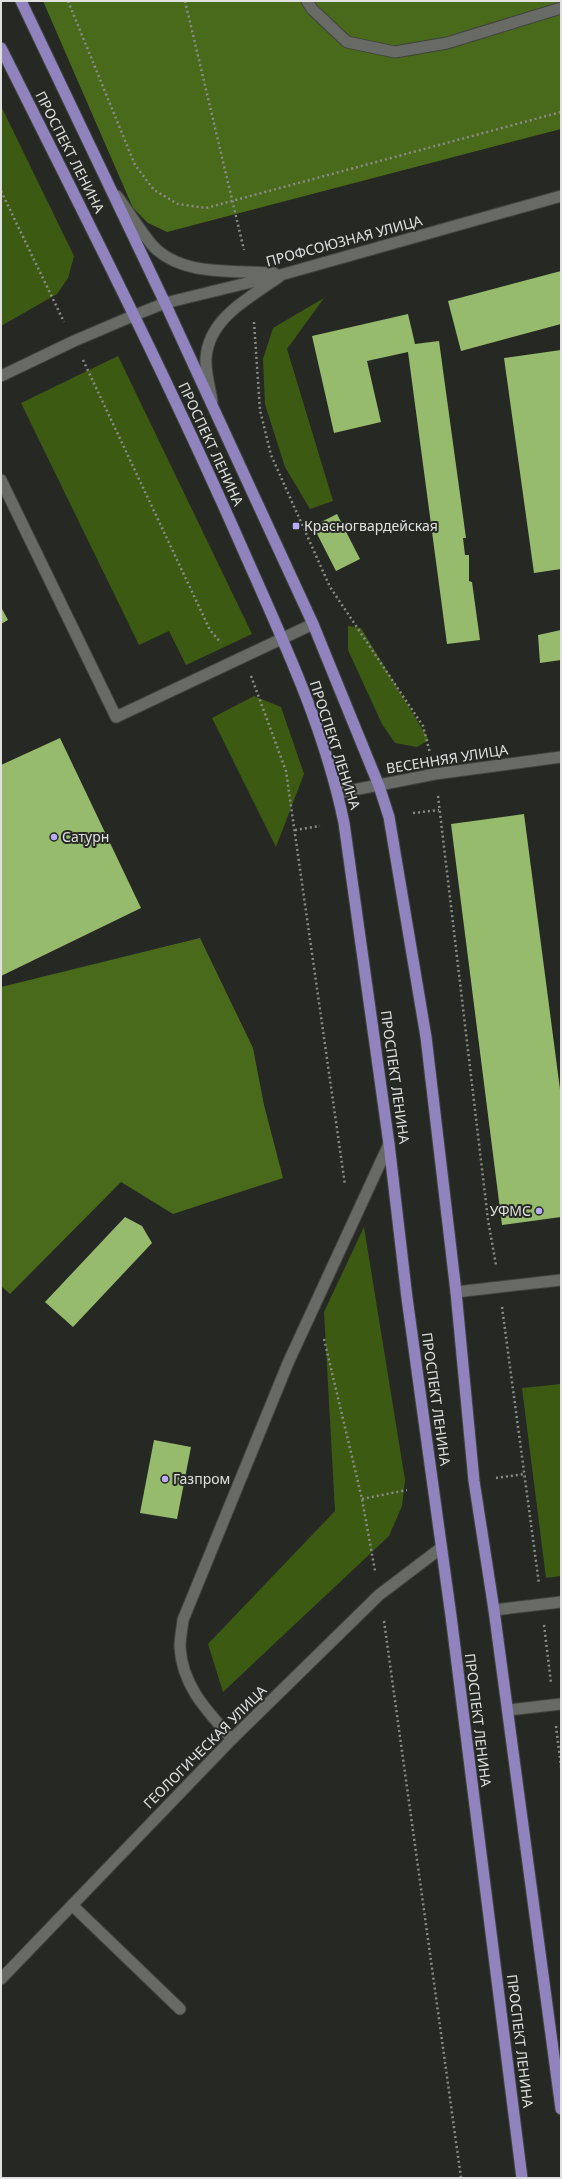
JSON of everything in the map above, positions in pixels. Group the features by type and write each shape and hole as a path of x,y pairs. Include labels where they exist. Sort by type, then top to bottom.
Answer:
{"main road":[{"name":"ПРОСПЕКТ ЛЕНИНА","path":"20,1 165,303 312,624 380,786 390,817 426,1037 456,1292 474,1481 508,1710 561,2109"},
{"path":"307,1 312,9 348,42 395,52 447,43 561,8"},
{"name":"ПРОСПЕКТ ЛЕНИНА","path":"1,48 135,315 204,461 282,638 311,711 338,793 344,823 389,1144 407,1298 441,1548 522,2178"},
{"path":"104,178 154,247 174,262 201,269 284,274"},
{"name":"ПРОФСОЮЗНАЯ УЛИЦА","path":"1,376 74,341 165,303 284,274 561,196"},
{"path":"212,404 206,359 211,336 224,318 284,274"},
{"path":"1,480 116,717 312,624"},
{"name":"ВЕСЕННЯЯ УЛИЦА","path":"338,793 380,786 435,774 561,757"},
{"path":"232,1739 200,1704 186,1676 180,1648 183,1620 288,1363 389,1144"},
{"path":"456,1292 561,1280"},
{"name":"ГЕОЛОГИЧЕСКАЯ УЛИЦА","path":"1,1979 232,1739 379,1595 441,1548"},
{"path":"494,1610 561,1602"},
{"path":"508,1710 561,1704"},
{"path":"72,1906 180,2009"}],"path":[{"path":"68,1 135,165 154,190 178,204 206,208 561,112"},
{"path":"185,1 234,201 248,271"},
{"path":"1,191 74,341 210,630 251,676 286,771 346,1189"},
{"path":"251,297 260,410 271,455 330,587 423,726 435,774"},
{"path":"413,813 439,810"},
{"path":"295,830 320,826"},
{"path":"315,1304 362,1499 386,1634 461,2178"},
{"path":"496,1478 525,1474"},
{"path":"362,1499 407,1490"}],"green space":[{"path":"43,1 561,1 561,129 167,232 148,223 133,208"},
{"path":"1,106 74,256 68,278 57,294 1,326"},
{"path":"324,298 287,349 333,501 310,509 285,467 265,404 263,359 273,328"},
{"path":"118,356 252,634 186,665 169,631 139,645 21,403"},
{"path":"348,626 361,628 429,740 417,747 395,743 382,724 348,650"},
{"path":"254,696 281,707 304,774 276,847 212,718"},
{"path":"200,938 253,1048 264,1105 283,1178 173,1214 121,1182 10,1294 1,1286 1,987"},
{"path":"364,1227 405,1480 402,1506 389,1536 223,1692 208,1644 335,1511 324,1312"},
{"path":"561,1384 561,1576 546,1578 522,1388"}],"building":[{"path":"561,271 561,324 461,351 448,301"},
{"path":"408,314 415,344 439,341 466,538 463,538 465,555 469,555 469,581 472,582 480,640 447,644 408,352 367,361 381,422 334,433 312,336"},
{"path":"561,350 561,569 534,573 504,358"},
{"path":"337,514 360,559 336,571 313,526"},
{"path":"1,607 8,620 1,624"},
{"path":"561,630 561,660 540,663 538,635"},
{"name":"Сатурн","path":"60,738 141,908 1,976 1,765"},
{"path":"524,814 561,1097 561,1217 502,1225 451,824"},
{"path":"125,1217 142,1226 152,1243 73,1327 45,1302"},
{"path":"154,1440 191,1447 177,1519 140,1513"}],"place":[{"name":"Красногвардейская","path":"296,526"},
{"name":"Сатурн","path":"54,837"},
{"name":"УФМС","path":"539,1211"},
{"name":"Газпром","path":"165,1479"}]}
